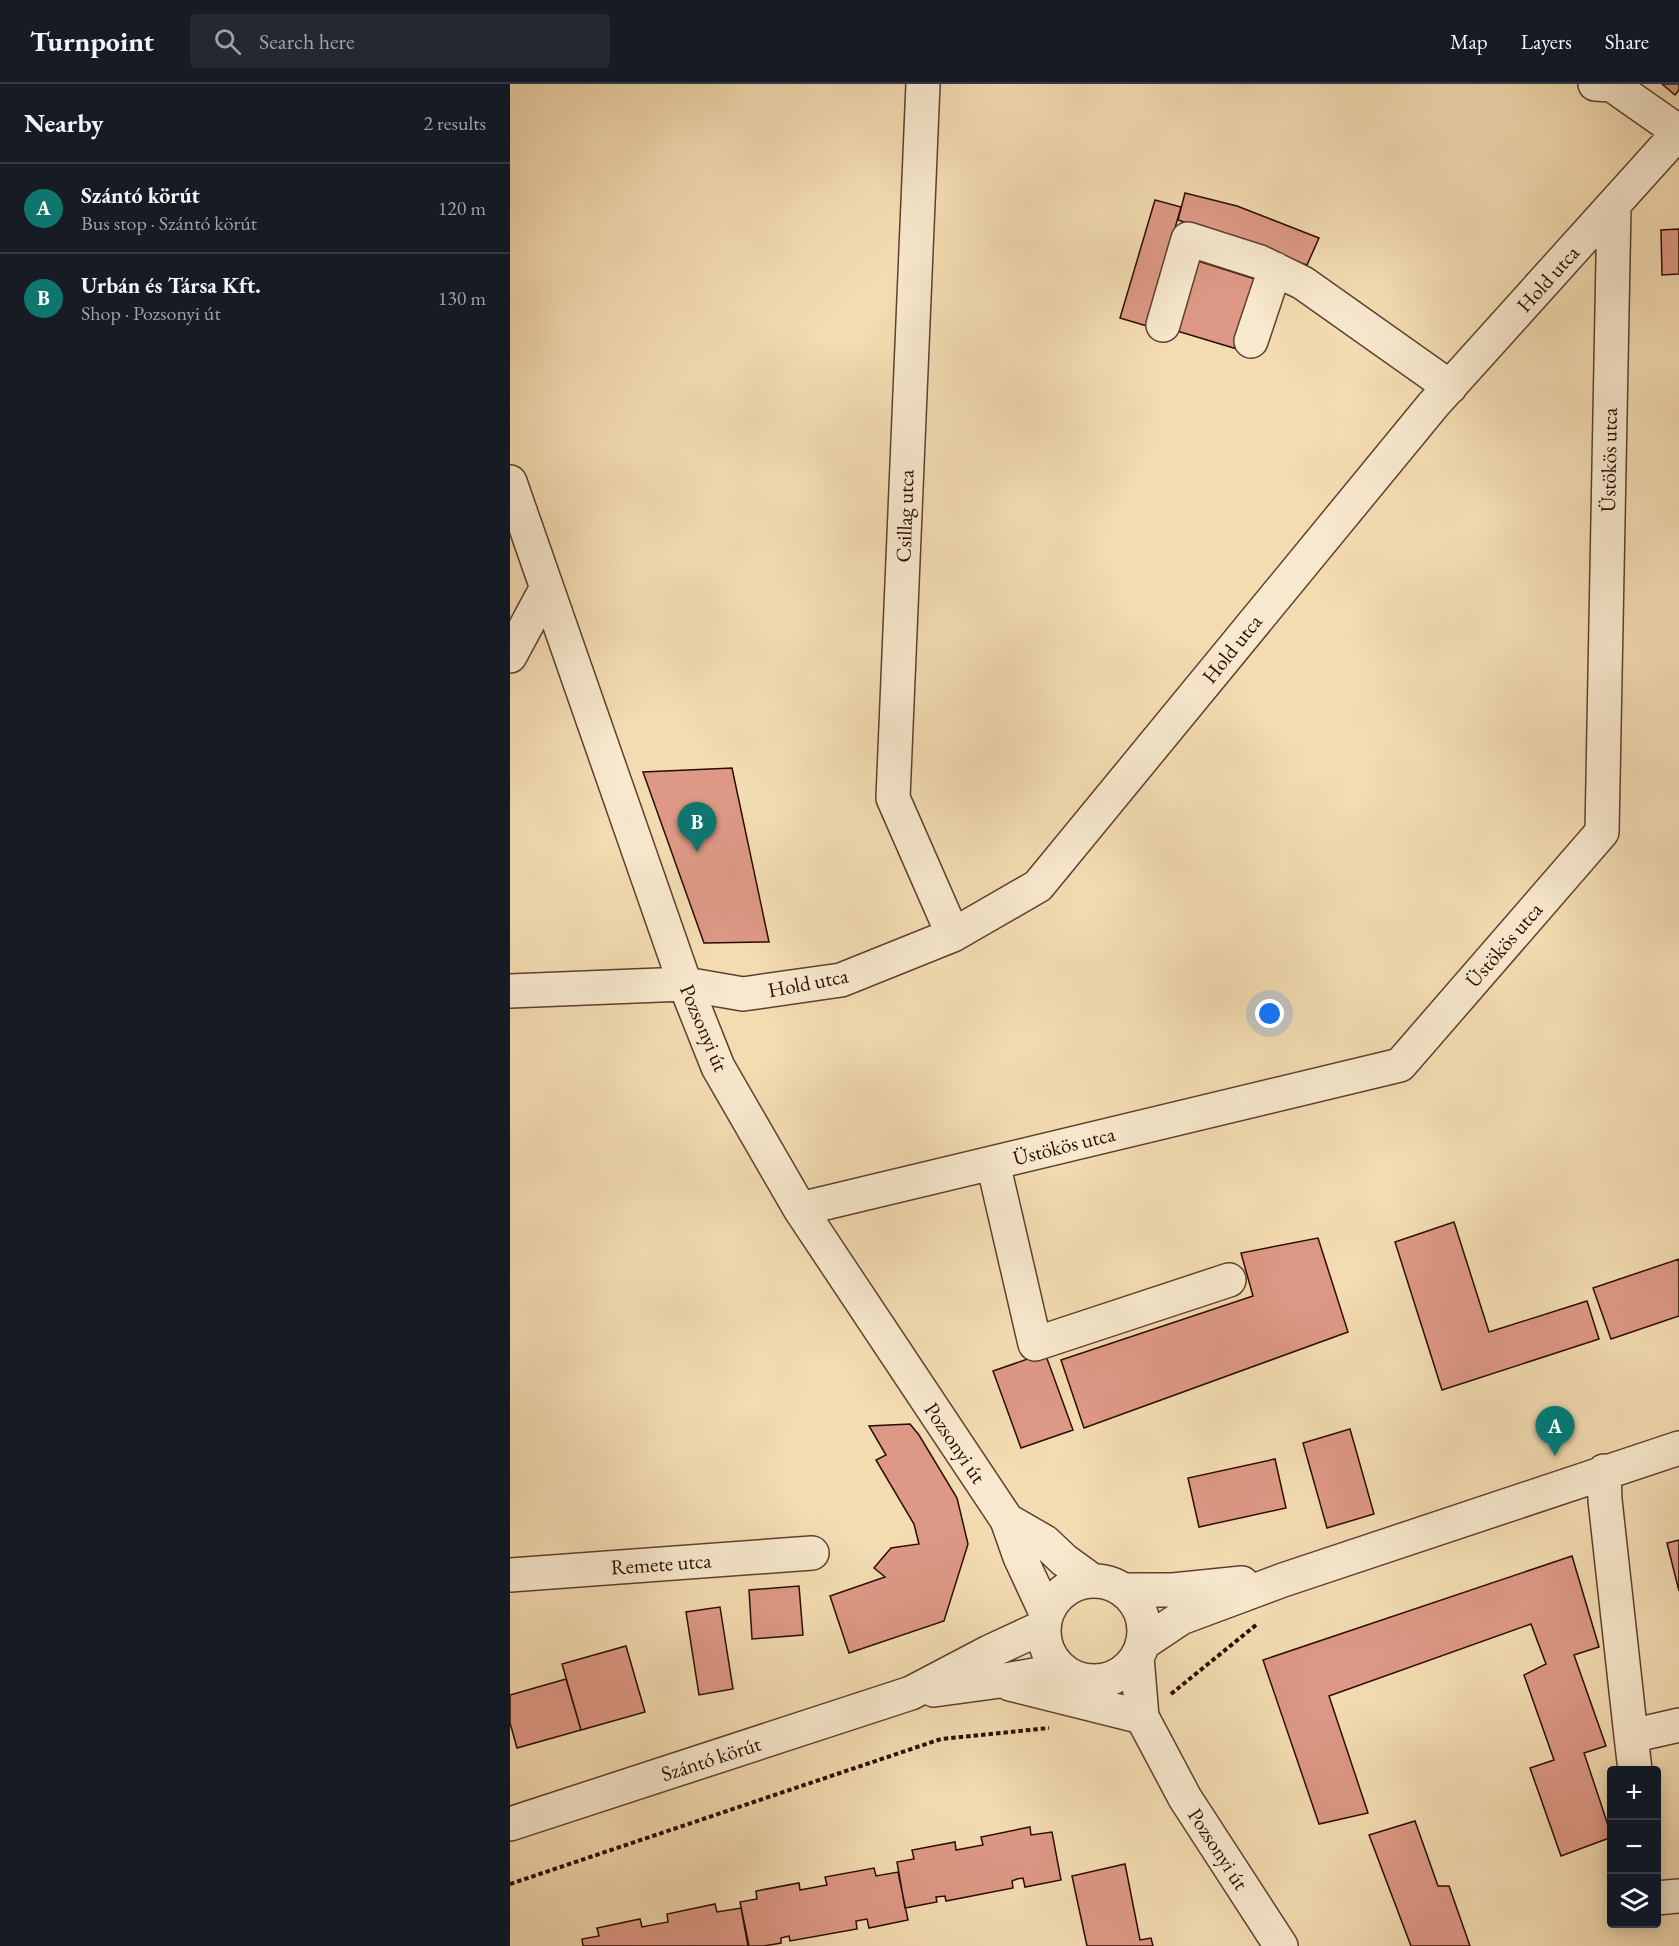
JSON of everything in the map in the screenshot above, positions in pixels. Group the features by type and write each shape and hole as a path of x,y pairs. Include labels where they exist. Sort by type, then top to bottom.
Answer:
{"street":[{"name":"Csillag utca","path":"923,84 893,798 953,935"},
{"path":"1595,84 1612,85 1679,132"},
{"name":"Hold utca","path":"510,991 685,984 743,994 841,980 953,935 1038,886 1450,387 1679,132"},
{"name":"Üstökös utca","path":"800,1209 1400,1065 1602,832 1614,206"},
{"path":"1163,325 1188,240 1260,262 1303,284 1450,387"},
{"path":"1251,341 1275,269"},
{"name":"Pozsonyi út","path":"510,482 685,984 718,1067 800,1209 1007,1520 1045,1620"},
{"path":"510,656 546,589"},
{"path":"993,1163 1035,1344 1229,1280"},
{"path":"1283,1580 1173,1590 1078,1583 1064,1590 1053,1601 1045,1620 1044,1642 1049,1656 1070,1674 1097,1681 1115,1676 1127,1668 1139,1651 1181,1618 1283,1580 1604,1471 1679,1448"},
{"path":"1604,1471 1605,1500 1635,1766"},
{"name":"Pozsonyi út","path":"1007,1520 1045,1542 1064,1560 1108,1585"},
{"name":"Remete utca","path":"510,1575 812,1553"},
{"path":"1108,1585 1134,1601 1142,1615 1144,1629 1139,1651"},
{"name":"Szántó körút","path":"510,1824 911,1693 1045,1620"},
{"name":"Pozsonyi út","path":"1139,1651 1142,1717 1185,1798 1281,1946"},
{"name":"Pozsonyi út","path":"1070,1674 1111,1696 1142,1717"},
{"name":"Szántó körút","path":"911,1693 1070,1674"},
{"path":"1000,1681 1142,1717"},
{"path":"1631,1736 1679,1725"},
{"path":"1661,1898 1679,1896"}],"path":[{"path":"510,1884 941,1740 1059,1726"}],"building":[{"path":"1662,84 1679,84 1679,90 1675,95"},
{"path":"1185,193 1237,206 1319,238 1307,265 1178,220"},
{"path":"1155,200 1181,207 1147,326 1120,318"},
{"path":"1679,229 1679,274 1662,275 1661,230"},
{"path":"1198,261 1258,280 1237,349 1177,331"},
{"path":"732,768 769,942 704,943 643,772"},
{"path":"1454,1222 1489,1332 1587,1301 1599,1339 1442,1390 1395,1242"},
{"path":"1318,1238 1348,1332 1084,1428 1061,1360 1253,1296 1241,1253"},
{"path":"1679,1259 1679,1316 1611,1339 1593,1288"},
{"path":"1045,1353 1073,1430 1021,1448 993,1371"},
{"path":"910,1424 957,1498 968,1544 944,1621 849,1653 830,1596 885,1577 874,1568 891,1548 919,1544 914,1524 876,1460 886,1455 869,1426"},
{"path":"1350,1429 1374,1514 1327,1528 1303,1443"},
{"path":"1275,1459 1286,1508 1199,1527 1188,1478"},
{"path":"1679,1540 1679,1591 1667,1543"},
{"path":"1572,1556 1599,1647 1574,1655 1606,1746 1584,1753 1607,1822 1607,1839 1561,1856 1530,1768 1554,1760 1524,1675 1546,1664 1531,1624 1329,1696 1368,1813 1319,1824 1263,1660"},
{"path":"799,1586 803,1635 752,1639 749,1590"},
{"path":"720,1607 733,1689 699,1695 686,1612"},
{"path":"626,1646 645,1712 581,1730 562,1664"},
{"path":"566,1679 581,1730 517,1748 510,1723 510,1695"},
{"path":"1415,1821 1438,1886 1449,1886 1470,1946 1411,1946 1369,1835"},
{"path":"1030,1827 1031,1835 1052,1832 1061,1880 1025,1887 1023,1878 1017,1879 1012,1881 1013,1888 946,1901 945,1896 936,1897 937,1902 905,1908 897,1862 914,1859 912,1850 955,1842 956,1850 983,1845 981,1837"},
{"path":"1125,1864 1140,1940 1151,1938 1153,1946 1087,1946 1072,1876"},
{"path":"874,1868 876,1876 898,1872 908,1920 869,1928 867,1919 856,1921 857,1929 790,1941 789,1936 781,1938 781,1943 749,1946 740,1902 757,1899 756,1891 799,1883 800,1890 827,1885 825,1877"},
{"path":"715,1904 717,1912 741,1908 748,1946 583,1946 582,1939 599,1936 597,1928 640,1919 642,1927 668,1922 667,1914"}],"place":[{"name":"Urbán és Társa Kft.","path":"697,852"},
{"name":"Szántó körút","path":"1555,1456"}]}
